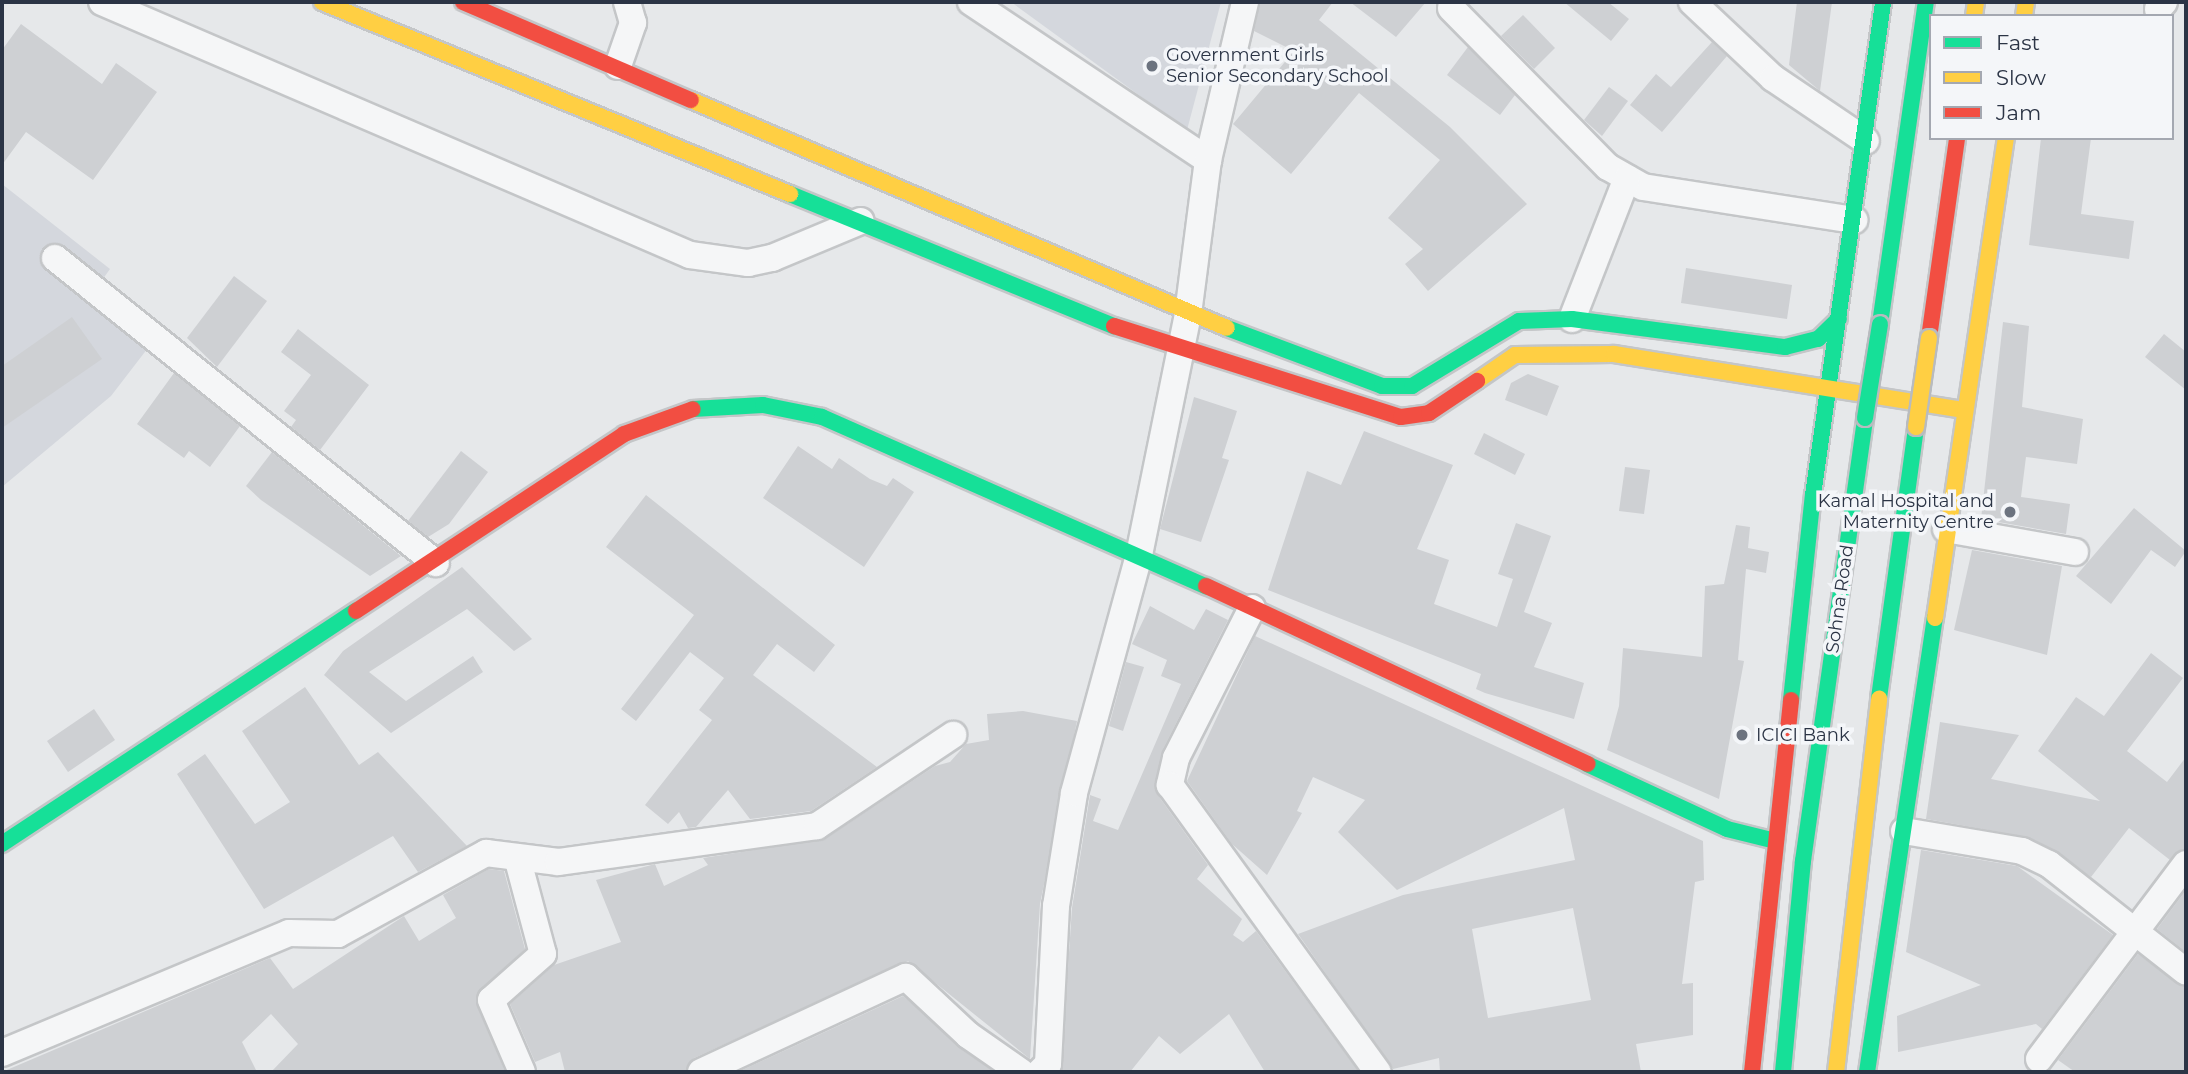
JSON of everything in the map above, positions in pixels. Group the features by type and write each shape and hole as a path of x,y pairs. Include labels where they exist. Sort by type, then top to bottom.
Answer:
{"main road":[{"path":"322,2 1100,321 1401,417 1429,412 1515,355 1544,350 1614,354 1963,410"},
{"path":"463,2 618,66 1188,314 1382,386 1412,386 1519,321 1572,318 1786,347 1818,340 1839,319"},
{"path":"1752,1072 1775,841 1829,387 1866,141 1883,2"},
{"name":"Sohna Road","path":"1783,1072 1804,861 1926,2"},
{"path":"1836,1072 1856,865 1957,140"},
{"path":"1867,1072 1963,410 2006,140"},
{"path":"2,845 436,563 624,434 690,409 763,405 822,417 1139,555 1727,829 1775,841"}],"street":[{"path":"102,2 690,255 747,263 772,258 861,221"},
{"path":"618,66 634,23 627,2"},
{"path":"971,2 1208,160"},
{"path":"1040,1072 1048,1064 1056,906 1074,793 1139,555 1178,347 1188,314 1208,160 1245,2"},
{"path":"1692,2 1773,78 1866,141"},
{"path":"1451,8 1608,167 1643,187 1854,220"},
{"path":"1572,318 1627,178"},
{"path":"55,258 436,563"},
{"path":"1946,529 2075,552"},
{"path":"1252,608 1176,758 1170,785 1378,1072"},
{"path":"2,1054 289,933 346,931 486,853 499,850 517,857 558,862 817,826 953,735"},
{"path":"1904,831 2022,851 2049,864 2186,972"},
{"path":"517,857 542,954 491,1000 522,1072"},
{"path":"2039,1059 2186,864"},
{"path":"701,1072 906,977 968,1035 1021,1072"}],"shaded area":[{"name":"Government Girls Senior Secondary School","path":"1011,2 1221,2 1187,130"},
{"path":"2,184 110,269 90,297 151,344 111,396 2,487"}],"building":[{"path":"1260,2 1333,2 1319,20 1450,127 1527,204 1428,291 1405,264 1423,249 1388,218 1440,160 1359,93 1291,174 1233,124 1294,51 1254,31"},
{"path":"1350,2 1426,2 1396,37"},
{"path":"1564,2 1608,2 1629,19 1611,41"},
{"path":"1797,2 1832,2 1820,91 1789,65"},
{"path":"1523,15 1555,48 1534,69 1501,36"},
{"path":"21,24 102,84 116,63 157,92 93,180 26,132 2,165 2,50"},
{"path":"1712,42 1727,56 1662,132 1630,105 1656,74 1671,87"},
{"path":"1468,47 1515,95 1500,115 1447,75"},
{"path":"1609,87 1628,101 1602,136 1584,120"},
{"path":"2041,140 2091,140 2081,214 2134,221 2129,259 2029,245"},
{"path":"1686,268 1792,285 1787,319 1681,303"},
{"path":"234,276 267,301 217,367 187,338"},
{"path":"72,317 102,359 2,428 2,366"},
{"path":"2003,322 2029,326 2022,407 2083,419 2077,464 2026,457 2021,497 2070,504 2066,534 1981,519"},
{"path":"298,329 369,385 320,450 291,427 296,420 284,411 311,375 281,352"},
{"path":"2164,334 2186,352 2186,390 2145,357"},
{"path":"174,373 240,426 210,467 189,451 184,458 137,424"},
{"path":"1528,374 1559,386 1547,416 1505,400 1511,383"},
{"path":"1194,397 1237,411 1222,458 1229,460 1201,542 1160,529"},
{"path":"1364,431 1453,465 1417,549 1449,560 1434,604 1497,627 1513,579 1498,574 1516,523 1551,536 1524,612 1552,623 1534,667 1584,683 1574,719 1485,693 1476,689 1481,674 1268,590 1307,471 1341,485"},
{"path":"1484,433 1525,454 1515,475 1474,454"},
{"path":"798,446 832,469 839,458 870,479 887,486 893,478 914,492 864,567 763,498"},
{"path":"461,451 488,472 449,524 428,537 408,521"},
{"path":"272,452 401,556 370,576 261,500 246,486"},
{"path":"1625,467 1650,470 1644,514 1619,511"},
{"path":"646,495 835,645 814,672 777,644 753,675 877,767 811,811 750,819 728,790 696,827 688,828 679,812 668,824 645,805 712,720 699,710 724,678 690,652 636,721 621,709 694,615 606,547"},
{"path":"2134,508 2186,551 2175,567 2151,550 2111,604 2076,576"},
{"path":"1736,525 1750,527 1748,548 1769,552 1766,573 1746,569 1738,660 1744,661 1719,799 1607,750 1619,706 1623,648 1702,657 1705,586 1724,584"},
{"path":"1972,550 2062,566 2047,655 1954,630"},
{"path":"462,567 532,639 514,651 467,609 369,672 406,701 473,656 483,672 391,733 324,675 343,651"},
{"path":"1150,606 1194,630 1206,609 1228,620 1162,751 1157,794 1208,865 1197,879 1242,919 1233,935 1243,942 1256,931 1359,1072 1265,1072 1229,1014 1180,1054 1159,1036 1130,1072 1061,1072 1072,908 1090,795 1101,799 1093,821 1118,830 1181,684 1161,676 1167,660 1132,644"},
{"path":"1255,636 1703,841 1704,880 1695,882 1682,984 1693,983 1693,1035 1636,1044 1641,1072 1440,1072 1439,1058 1393,1069 1298,934 1403,895 1575,860 1564,808 1397,890 1338,832 1365,800 1313,777 1297,811 1302,813 1267,875 1232,844 1187,781","holes":["1573,908 1591,1000 1488,1018 1472,929"]},
{"path":"2151,653 2183,678 2127,751 2167,782 2186,757 2186,849 2170,860 2129,828 2091,877 2028,837 1926,819 1940,722 2019,735 1991,779 2100,801 2038,751 2076,697 2104,716"},
{"path":"1126,662 1144,667 1123,731 1109,726"},
{"path":"305,687 359,765 378,752 467,846 418,872 393,836 264,909 177,774 205,754 255,824 290,802 242,731"},
{"path":"94,709 115,740 68,772 47,741"},
{"path":"1023,711 1077,721 1040,904 1030,1059 908,961 694,1058 686,1072 565,1072 560,1052 535,1062 510,1004 554,965 621,942 596,880 655,864 664,886 708,865 703,858 825,839 935,766 950,762 966,744 989,740 987,714"},
{"path":"1921,850 2017,866 2113,935 2042,1029 2036,1024 1898,1052 1897,1016 1981,985 1906,952"},
{"path":"489,869 504,871 525,949 476,997 505,1072 271,1072 298,1044 271,1014 242,1042 257,1072 2,1072 270,958 293,989 404,916 419,941 456,918 443,895"},
{"path":"2186,890 2186,952 2157,929"},
{"path":"2138,954 2186,987 2186,1072 2075,1072 2058,1060"},
{"path":"903,996 994,1072 738,1072"}],"traffic: fast":[{"path":"1791,700 1813,495 1883,2"},
{"path":"1880,324 1926,2"},
{"path":"790,194 1114,326"},
{"path":"1227,328 1382,386 1412,386 1519,321 1572,319 1785,347 1818,339 1839,319"},
{"path":"1865,418 1880,324"},
{"path":"693,409 763,405 822,417 1206,586"},
{"path":"1783,1072 1803,861 1865,418"},
{"path":"1879,698 1916,427"},
{"path":"2,844 356,611"},
{"path":"1867,1072 1935,618"},
{"path":"1587,764 1727,829 1775,841"}],"traffic: slow":[{"path":"322,2 790,194"},
{"path":"1974,14 1976,2"},
{"path":"2024,14 2026,2"},
{"path":"691,100 1227,328"},
{"path":"1935,618 2006,140"},
{"path":"1916,427 1929,338"},
{"path":"1477,381 1515,355 1614,354 1963,410"},
{"path":"1836,1072 1879,698"}],"traffic: jam":[{"path":"463,2 691,100"},
{"path":"1929,338 1957,140"},
{"path":"1114,326 1401,417 1429,413 1477,381"},
{"path":"356,611 624,434 693,409"},
{"path":"1206,586 1587,764"},
{"path":"1752,1072 1791,700"}],"place":[{"name":"Government Girls Senior Secondary School","path":"1152,66"},
{"name":"Kamal Hospital and Maternity Centre","path":"2010,512"},
{"name":"ICICI Bank","path":"1742,735"}]}
